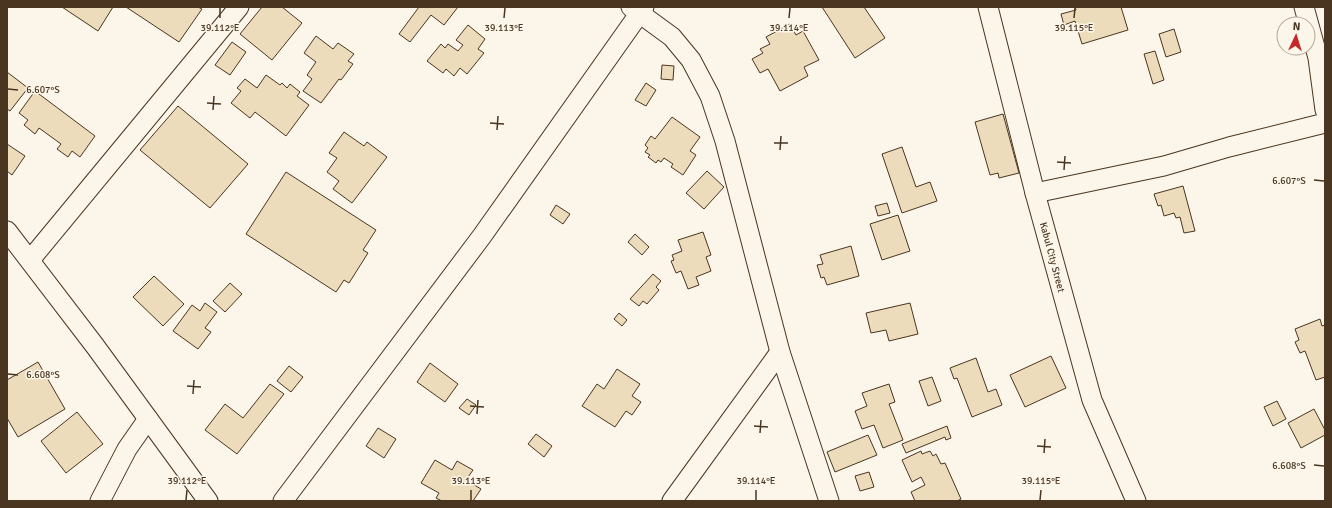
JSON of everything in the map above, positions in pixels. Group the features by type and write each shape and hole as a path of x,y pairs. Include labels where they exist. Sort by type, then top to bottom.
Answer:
{"street":[{"path":"30,260 239,7"},
{"name":"Kabul City Street","path":"988,7 1035,193 1092,400 1136,501"},
{"path":"1304,7 1318,58 1325,110"},
{"path":"283,501 482,236 638,9 672,37 692,60 710,96 725,141 780,352 829,501"},
{"path":"1035,193 1164,166 1229,147 1325,123"},
{"path":"7,231 96,346 208,501"},
{"path":"672,501 780,352"},
{"path":"100,501 127,449 148,419"}],"building":[{"path":"62,7 113,7 98,31"},
{"path":"126,7 198,7 202,9 179,42"},
{"path":"262,7 282,7 302,23 272,60 240,34"},
{"path":"419,7 458,7 444,25 431,15 410,42 399,34"},
{"path":"822,7 864,7 885,38 855,58"},
{"path":"1075,7 1121,7 1128,30 1082,44 1075,21 1064,25 1061,14 1076,10"},
{"path":"790,24 796,35 803,31 819,60 804,67 808,76 780,91 768,69 760,73 752,59 763,53 760,49 770,44 766,37"},
{"path":"468,25 485,39 478,49 484,53 467,74 460,68 454,76 446,69 443,73 427,61 441,44 445,48 448,44 458,51 463,45 456,40"},
{"path":"1174,29 1181,52 1166,57 1159,34"},
{"path":"316,36 333,49 338,43 354,54 348,61 353,64 341,80 339,79 321,103 303,91 312,79 307,75 316,62 304,53"},
{"path":"232,42 246,52 230,75 215,65"},
{"path":"1155,51 1164,80 1153,84 1144,54"},
{"path":"662,65 674,66 673,80 661,79"},
{"path":"7,72 28,88 10,111 7,109"},
{"path":"266,75 280,85 282,83 287,88 290,84 300,92 297,96 309,105 286,136 255,112 250,118 231,103 241,91 237,88 245,79 257,88"},
{"path":"646,83 656,90 646,106 635,100"},
{"path":"35,91 95,136 80,157 72,151 68,157 57,149 61,144 39,128 35,134 24,125 28,120 19,113"},
{"path":"178,106 248,164 210,208 140,150"},
{"path":"1003,114 1019,173 999,178 998,173 990,175 975,122"},
{"path":"672,117 700,137 690,151 696,155 683,175 671,167 673,164 664,158 661,162 658,160 656,163 648,157 650,155 645,152 648,148 645,145 651,136 655,139"},
{"path":"344,132 364,146 367,142 387,157 352,203 333,189 339,181 327,172 337,158 329,153"},
{"path":"7,144 25,156 12,175 7,171"},
{"path":"902,147 916,187 930,182 937,201 902,213 882,154"},
{"path":"707,171 724,187 704,209 686,193"},
{"path":"286,172 376,230 363,250 368,253 349,283 344,280 336,292 246,234"},
{"path":"1183,186 1195,231 1184,233 1180,217 1176,218 1174,213 1164,216 1161,205 1158,206 1154,194"},
{"path":"887,203 890,213 878,216 875,206"},
{"path":"556,205 570,214 563,224 550,215"},
{"path":"898,215 910,251 882,260 870,224"},
{"path":"703,232 711,255 706,257 711,271 696,277 699,285 688,289 681,271 676,273 671,261 674,260 672,255 682,251 678,240"},
{"path":"635,234 649,247 642,255 628,242"},
{"path":"851,246 859,276 827,285 824,277 821,278 817,265 823,264 820,255"},
{"path":"653,274 661,281 656,287 659,290 647,304 643,301 639,306 630,299"},
{"path":"154,276 184,304 163,326 133,297"},
{"path":"230,283 242,294 225,312 213,301"},
{"path":"205,303 217,312 205,328 211,332 198,349 173,331 192,305 200,311"},
{"path":"910,303 918,334 889,341 886,330 871,333 866,313"},
{"path":"619,313 627,320 622,326 614,319"},
{"path":"1320,319 1322,326 1325,325 1325,377 1316,380 1305,351 1300,353 1295,342 1299,340 1295,329"},
{"path":"1051,356 1066,388 1025,407 1010,375"},
{"path":"976,358 988,392 996,389 1002,405 972,417 957,378 954,379 950,368"},
{"path":"38,362 65,409 18,437 7,418 7,380"},
{"path":"430,363 458,384 445,402 417,382"},
{"path":"289,366 303,377 291,392 277,381"},
{"path":"617,369 640,384 632,396 641,402 632,415 626,411 615,427 582,406 597,384 604,389"},
{"path":"932,377 941,401 928,406 919,381"},
{"path":"270,384 284,394 237,454 205,430 225,404 243,418"},
{"path":"889,384 895,402 889,404 903,440 883,448 874,425 862,429 855,411 867,406 862,393"},
{"path":"467,399 476,405 469,415 459,408"},
{"path":"1277,401 1286,419 1273,426 1264,407"},
{"path":"1314,409 1325,430 1325,435 1301,448 1288,423"},
{"path":"77,412 103,444 66,473 41,441"},
{"path":"947,426 951,438 946,440 945,437 906,453 902,444"},
{"path":"378,428 396,439 384,458 366,446"},
{"path":"536,434 552,446 544,457 528,444"},
{"path":"868,435 877,455 835,472 827,452"},
{"path":"921,451 922,454 930,451 933,456 936,454 941,464 945,463 961,499 957,501 915,501 911,492 925,485 921,477 912,482 902,460"},
{"path":"435,460 452,470 457,461 473,470 466,480 481,489 473,501 442,501 436,498 439,493 421,483"},
{"path":"869,472 874,487 860,491 855,476"}]}
